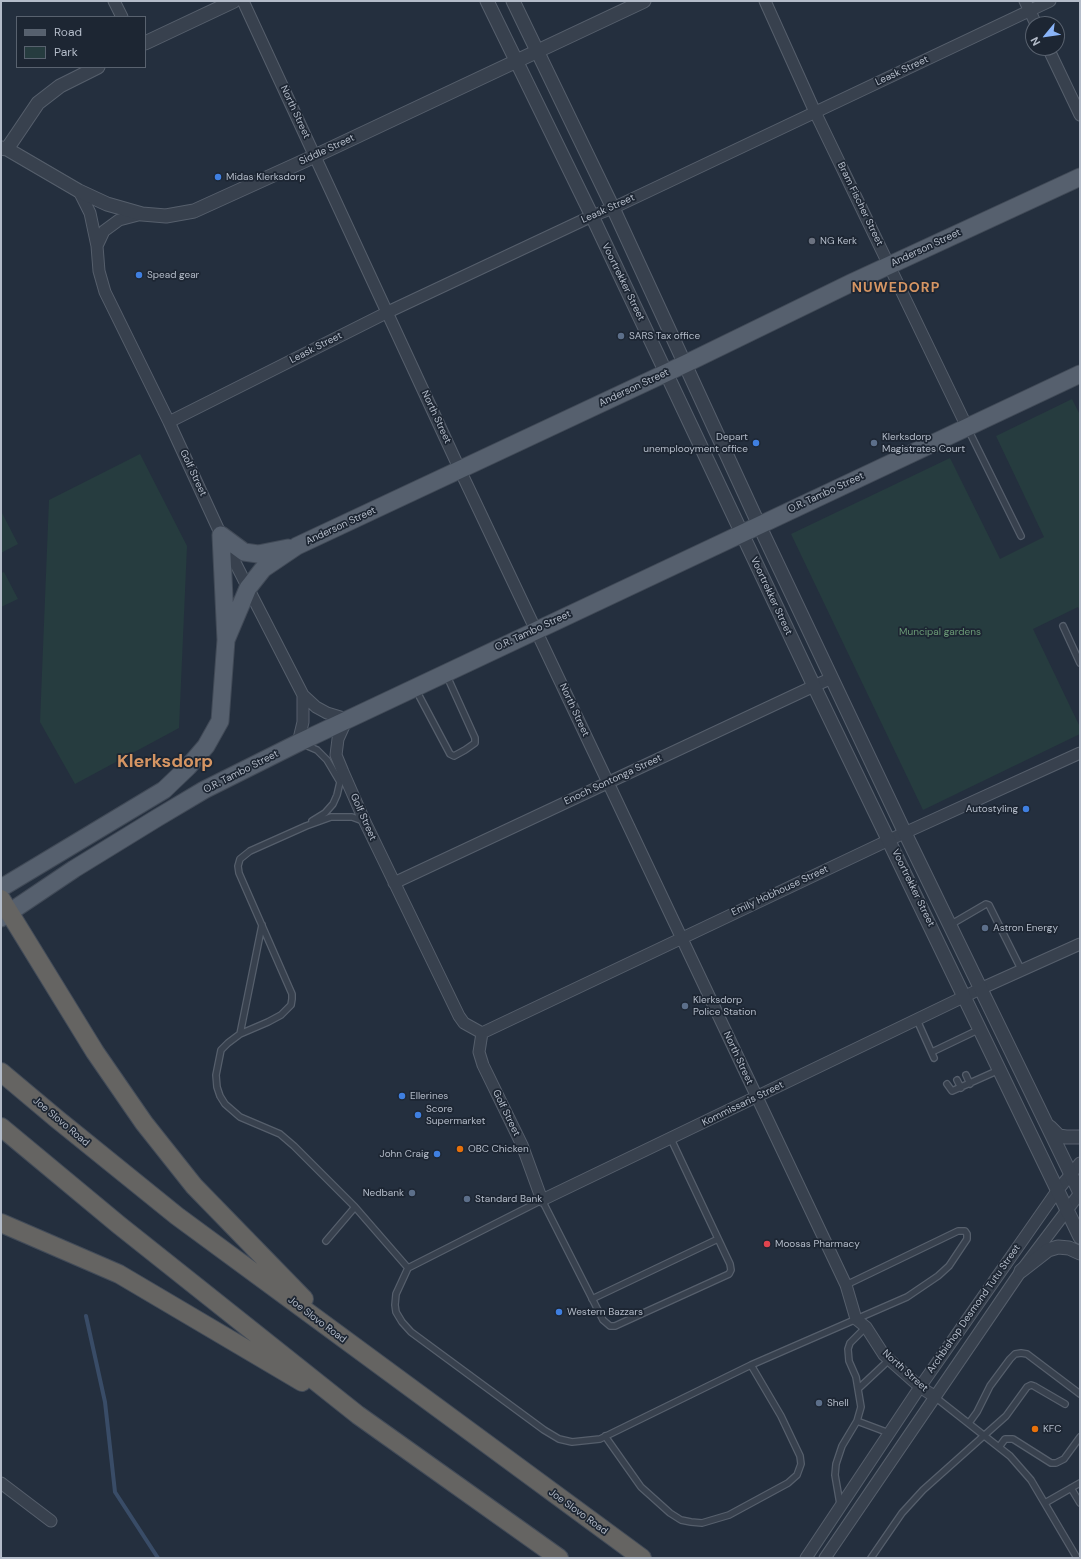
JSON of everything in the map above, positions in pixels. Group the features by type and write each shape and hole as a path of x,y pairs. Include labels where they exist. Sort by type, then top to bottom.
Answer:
{"highway":[{"path":"4,909 95,1052 144,1123 194,1186 349,1343"},
{"name":"Joe Slovo Road","path":"1,1072 177,1216 642,1558"},
{"path":"1,1127 119,1225 358,1415 559,1558"},
{"path":"1,1223 119,1274 358,1415"}],"main road":[{"name":"Anderson Street","path":"226,640 248,588 263,569 297,546 685,364 889,265 1080,177"},
{"name":"O.R. Tambo Street","path":"4,909 74,869 204,790 348,718 1080,374"},
{"path":"221,535 244,552 258,554 297,546"},
{"path":"1,888 164,790 188,767 206,746 220,721 226,640 221,535"}],"street":[{"path":"114,1 122,16"},
{"path":"146,43 234,1"},
{"name":"North Street","path":"243,1 460,470 846,1285 856,1320 866,1327 884,1355 889,1360 920,1387 934,1396"},
{"name":"Voortrekker Street","path":"487,1 592,216 814,686 1080,1237"},
{"name":"Voortrekker Street","path":"513,1 613,208 759,525 905,833 1080,1193"},
{"name":"Siddle Street","path":"4,148 79,191 107,204 142,214 166,216 194,210 315,156 644,1"},
{"name":"Bram Fischer Street","path":"765,1 816,112 967,427"},
{"name":"Leask Street","path":"169,422 388,312 816,112 1027,6 1050,1"},
{"path":"1027,6 1032,16"},
{"path":"1052,56 1080,115"},
{"path":"4,148 38,103 60,86 96,68"},
{"name":"Golf Street","path":"79,191 90,213 97,246 99,271 105,292 169,422 221,535 248,588 303,695 316,707 327,714 348,718 338,739 336,754 365,822 459,1016 464,1023 482,1033 479,1052 483,1065 522,1145 542,1200"},
{"path":"97,246 104,231 120,220 142,214"},
{"name":"Enoch Sontonga Street","path":"394,883 832,678"},
{"name":"Golf Street","path":"298,743 303,722 303,695"},
{"name":"Emily Hobhouse Street","path":"482,1033 889,840 1080,753"},
{"name":"Kommissaris Street","path":"542,1200 965,997 1080,944"},
{"path":"1046,1122 1059,1136 1080,1137"},
{"name":"Archbishop Desmond Tutu Street","path":"806,1558 920,1387 1058,1191 1080,1163"},
{"name":"Archbishop Desmond Tutu Street","path":"825,1558 934,1396 1021,1271 1080,1193"},
{"path":"1021,1271 1048,1250 1069,1248 1080,1253"},
{"path":"1,1483 51,1521"}],"lane":[{"path":"967,427 1020,536"},
{"path":"1063,626 1080,663"},
{"path":"414,687 450,754 454,756 465,750 476,741 445,672"},
{"path":"298,743 317,750 327,760 340,782 333,804 325,813 306,826"},
{"path":"365,822 352,817 331,817 306,826 250,851 240,859 238,866 239,873 292,994 292,1000 291,1004 281,1015 240,1034 221,1050 216,1075 217,1087 222,1100 240,1117 280,1134 294,1146 355,1208 408,1268 396,1294 394,1305 402,1322 411,1332 544,1430 559,1439 572,1442 585,1442 600,1439 751,1365 856,1320 907,1296 938,1276 950,1266 968,1238 967,1234 965,1231 958,1231 846,1285"},
{"path":"950,925 966,914 988,904 1022,971"},
{"path":"240,1034 262,925"},
{"path":"917,1020 933,1055 980,1029"},
{"path":"947,1084 952,1090 961,1088 999,1070"},
{"path":"966,1075 970,1084"},
{"path":"957,1080 961,1088"},
{"name":"Golf Street","path":"542,1200 606,1324 615,1326 729,1274 731,1270 730,1264 671,1139"},
{"name":"Kommissaris Street","path":"408,1268 542,1200"},
{"path":"326,1241 355,1208"},
{"path":"592,1299 718,1239"},
{"path":"841,1506 835,1475 836,1464 842,1446 857,1421 861,1407 859,1388 849,1361 848,1349 850,1343 866,1327"},
{"path":"969,1423 977,1412 990,1386 1015,1354 1027,1354 1080,1394"},
{"path":"859,1388 889,1360"},
{"path":"605,1436 641,1487 670,1513 681,1520 696,1523 702,1523 729,1515 788,1483 797,1475 802,1464 800,1456 781,1416 751,1365"},
{"path":"871,1558 902,1513 924,1490 1006,1416 1025,1389 1031,1385 1065,1404"},
{"path":"934,1396 1010,1456 1031,1480 1077,1558"},
{"path":"857,1421 889,1433"},
{"path":"999,1447 1005,1440 1013,1439 1051,1463 1056,1463 1064,1459 1080,1437"},
{"path":"1045,1503 1080,1483"},
{"path":"1071,1488 1080,1503"}],"green space":[{"name":"Muncipal gardens","path":"1072,399 1080,415 1080,611 1078,607 1033,629 1080,727 1080,734 923,810 791,534 950,458 1000,559 1044,537 996,436"},
{"path":"140,454 187,546 179,728 75,784 40,722 49,500"},
{"path":"1,511 18,544 1,553"},
{"path":"4,572 18,599 1,607 1,573"}],"waterway":[{"path":"86,1316 105,1402 115,1492 158,1558"}],"place":[{"name":"Midas Klerksdorp","path":"218,177"},
{"name":"NG Kerk","path":"812,241"},
{"name":"Spead gear","path":"139,275"},
{"name":"SARS Tax office","path":"621,336"},
{"name":"Depart unemplooyment office","path":"756,443"},
{"name":"Klerksdorp Magistrates Court","path":"874,443"},
{"name":"Autostyling","path":"1026,809"},
{"name":"Astron Energy","path":"985,928"},
{"name":"Klerksdorp Police Station","path":"685,1006"},
{"name":"Ellerines","path":"402,1096"},
{"name":"Score Supermarket","path":"418,1115"},
{"name":"OBC Chicken","path":"460,1149"},
{"name":"John Craig","path":"437,1154"},
{"name":"Nedbank","path":"412,1193"},
{"name":"Standard Bank","path":"467,1199"},
{"name":"Moosas Pharmacy","path":"767,1244"},
{"name":"Western Bazzars","path":"559,1312"},
{"name":"Shell","path":"819,1403"},
{"name":"KFC","path":"1035,1429"}],"district":[{"name":"NUWEDORP","path":"896,288"},
{"name":"Klerksdorp","path":"165,762"}]}
